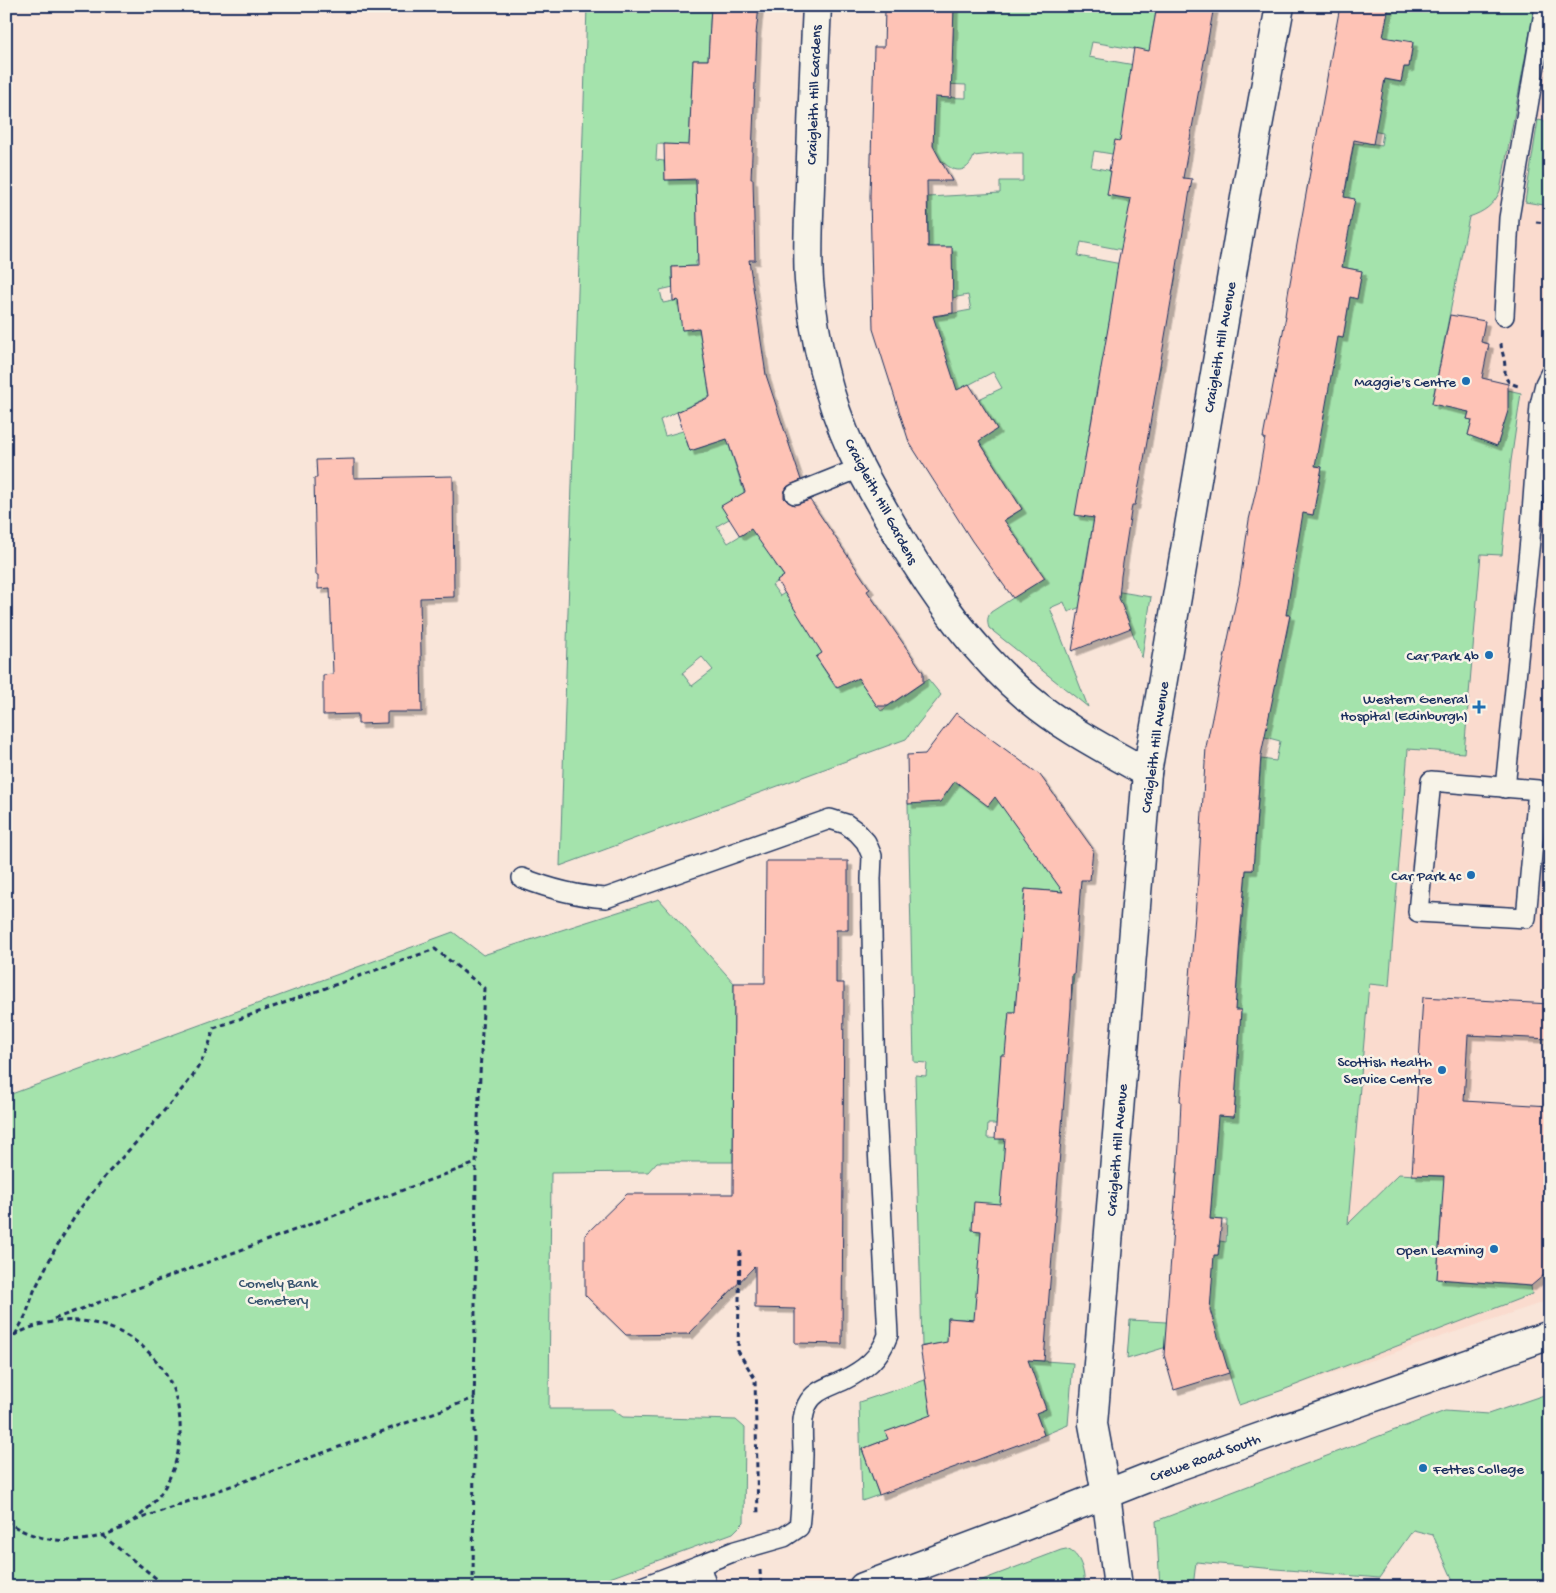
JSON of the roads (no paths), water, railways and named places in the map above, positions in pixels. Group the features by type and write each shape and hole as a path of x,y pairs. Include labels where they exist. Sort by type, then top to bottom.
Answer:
{"street":[{"name":"Craigleith Hill Gardens","path":"817,6 808,257 810,283 818,344 824,371 842,425 860,468 918,568 971,641 993,665 1030,700 1065,726 1147,773"},
{"name":"Craigleith Hill Avenue","path":"1118,1587 1106,1494 1094,1424 1147,773 1247,186 1280,6"},
{"name":"Crewe Road South","path":"863,1587 1167,1470 1550,1336"}],"lane":[{"path":"1504,316 1510,211 1545,6"},
{"path":"1505,788 1530,540 1540,405 1542,392 1550,374"},
{"path":"795,494 860,468"},
{"path":"1431,781 1505,788 1538,790 1526,918 1418,912 1431,781"},
{"path":"522,878 557,891 606,898 830,819 846,824 857,832 866,842 872,856 875,1091 888,1336 877,1357 867,1366 814,1394 806,1406 803,1419 802,1490 799,1527 784,1537 735,1551 642,1587"},
{"path":"700,1565 707,1587"}],"place":[{"name":"Maggie's Centre","path":"1466,381"},
{"name":"Car Park 4b","path":"1489,655"},
{"name":"Western General Hospital (Edinburgh)","path":"1479,707"},
{"name":"Car Park 4c","path":"1471,875"},
{"name":"Scottish Health Service Centre","path":"1442,1070"},
{"name":"Open Learning","path":"1494,1249"},
{"name":"Fettes College","path":"1423,1468"}],"park label":[{"name":"Comely Bank Cemetery","path":"278,1290"}]}
